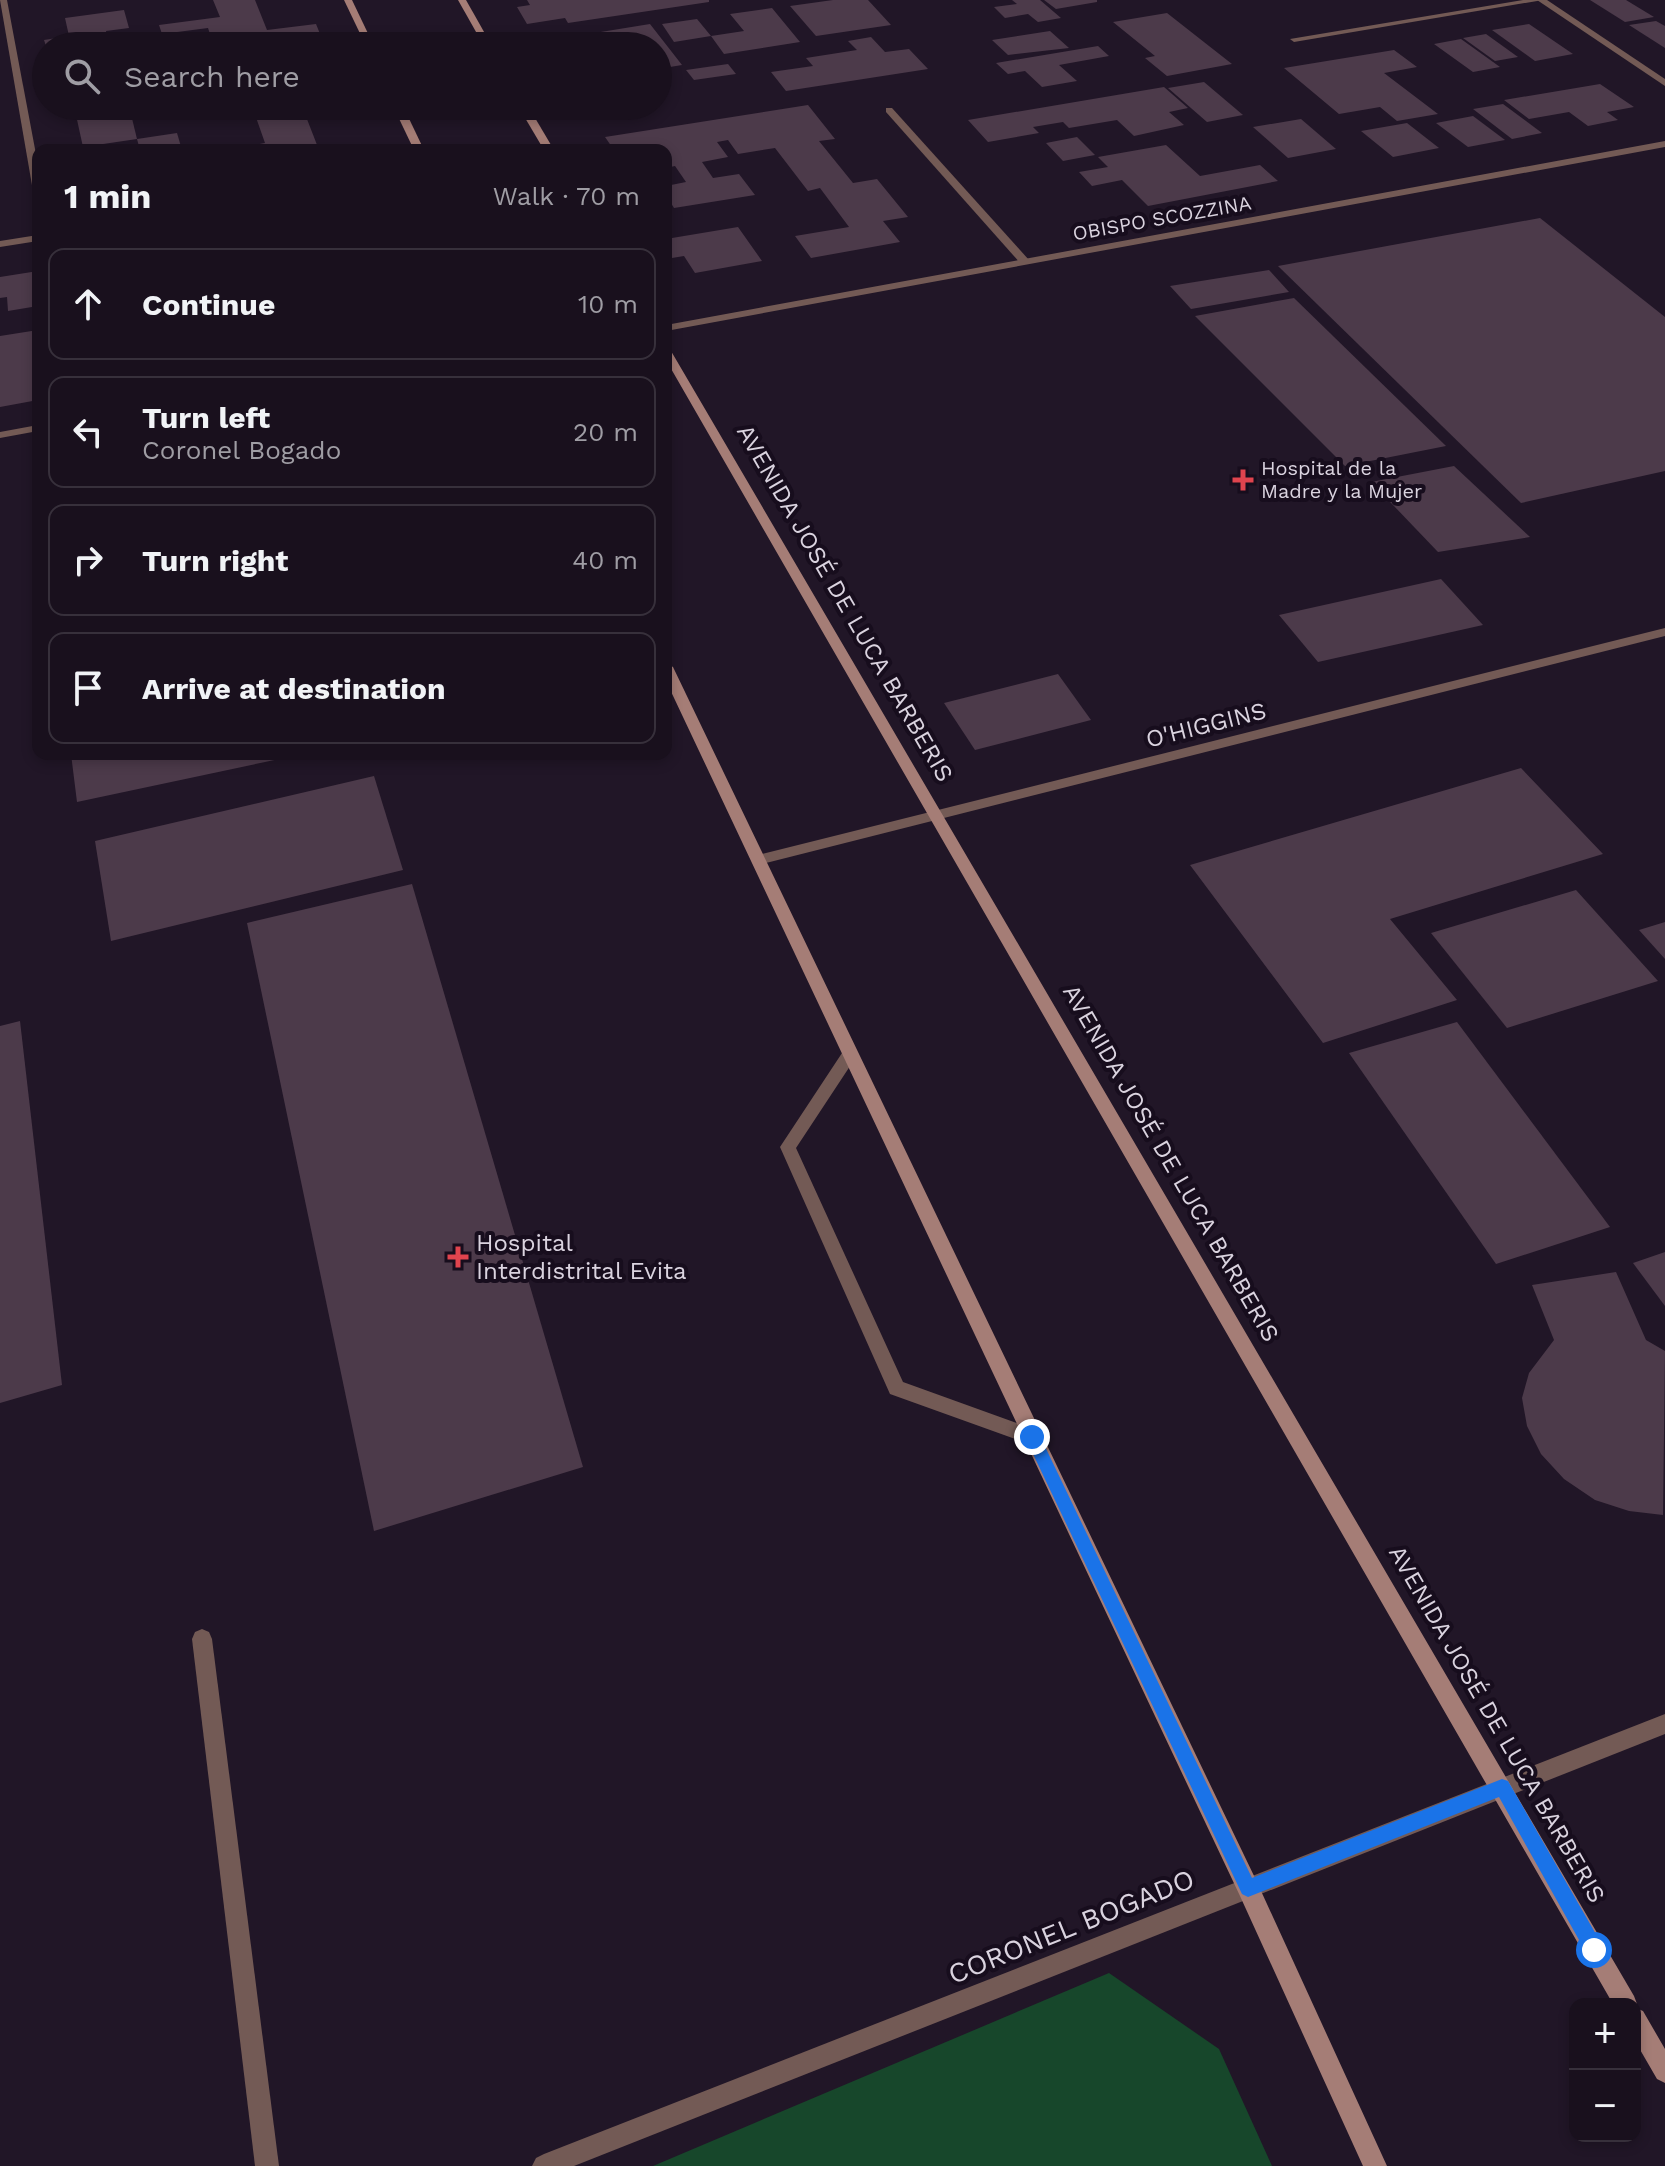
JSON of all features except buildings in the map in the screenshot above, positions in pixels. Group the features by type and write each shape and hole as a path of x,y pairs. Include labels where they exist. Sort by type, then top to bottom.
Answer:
{"main road":[{"path":"348,0 363,32"},
{"path":"462,0 480,32"},
{"path":"405,120 416,144"},
{"path":"531,120 545,144"},
{"name":"AVENIDA JOSÉ DE LUCA BARBERIS","path":"672,361 1623,1998"},
{"path":"672,680 1248,1888 1375,2166"},
{"path":"1641,2029 1665,2071"}],"street":[{"path":"3,0 32,158"},
{"path":"1294,39 1540,0 1665,83"},
{"path":"889,110 1025,262"},
{"name":"OBISPO SCOZZINA","path":"672,327 1665,144"},
{"path":"0,244 32,239"},
{"path":"0,435 32,429"},
{"name":"O'HIGGINS","path":"758,860 1665,632"},
{"path":"850,1054 788,1147 896,1388 1032,1437"},
{"path":"202,1639 267,2166"},
{"name":"CORONEL BOGADO","path":"544,2166 1665,1724"}],"green space":[{"path":"1109,1973 1219,2049 1272,2166 653,2166"}],"place":[{"name":"Hospital de la Madre y la Mujer","path":"1243,480"},
{"name":"Hospital Interdistrital Evita","path":"458,1257"}],"route":[{"path":"1032,1437 1248,1888 1502,1787 1594,1950"}]}
